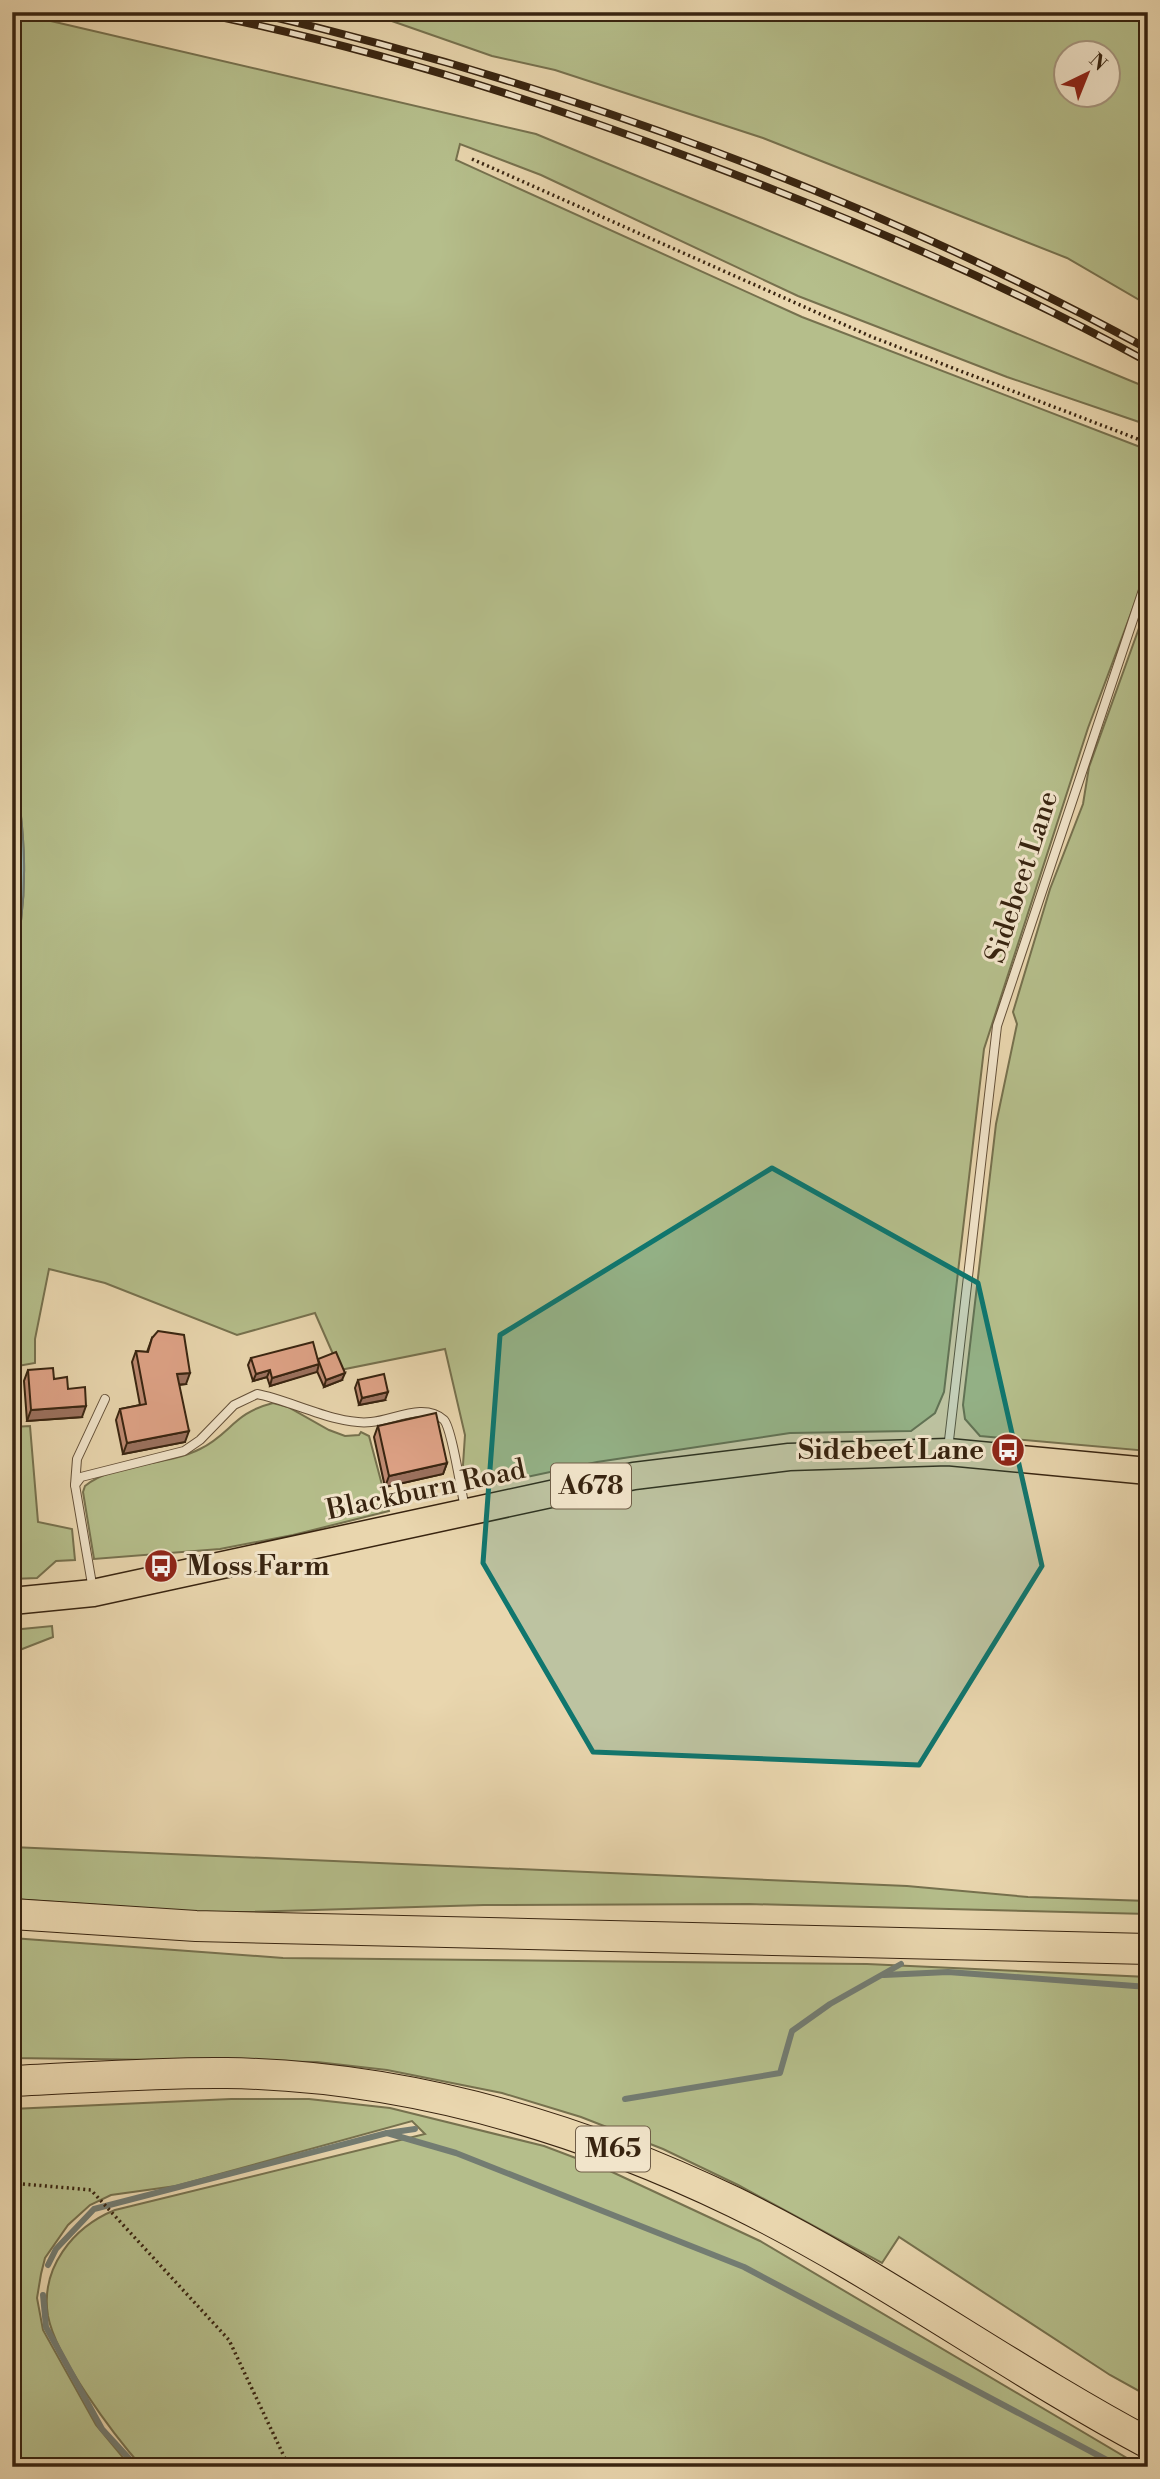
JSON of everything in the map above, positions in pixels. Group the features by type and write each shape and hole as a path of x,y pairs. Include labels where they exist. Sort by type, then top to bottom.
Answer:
{"highway":[{"path":"12,1914 196,1926 1148,1949"},
{"name":"M65","path":"12,2081 228,2073 353,2082 472,2104 620,2151 736,2203 855,2269 1066,2400 1148,2443"}],"main road":[{"name":"Blackburn Road","path":"12,1601 93,1593 634,1476 776,1458 948,1452 1148,1471"}],"lane":[{"name":"Sidebeet Lane","path":"948,1452 997,1026 1148,575"},
{"path":"75,1485 89,1473 184,1451 200,1440 234,1405 257,1394 322,1415 369,1423 424,1411 438,1416 451,1432 454,1462 467,1514"},
{"path":"93,1593 75,1485 77,1459 105,1399"}],"path":[{"path":"472,159 872,337 1148,443"},
{"path":"12,2183 91,2190 229,2340 289,2467"}],"highlighted area":[{"path":"772,1168 978,1283 1042,1566 919,1765 593,1752 483,1563 500,1335"}],"green space":[{"path":"12,12 536,134 1148,388 1148,425 1007,377 798,296 541,175 460,144 456,160 802,317 1148,450 1148,568 1088,728 984,1049 944,1392 935,1413 911,1431 790,1433 597,1462 470,1489 463,1465 465,1435 445,1349 340,1370 315,1313 237,1335 105,1283 49,1269 35,1339 35,1363 12,1367 12,968 22,914 24,861 12,754"},
{"path":"366,12 1148,12 1148,305 1067,258 763,138 555,70 492,56"},
{"path":"1148,603 1148,1451 980,1436 965,1419 963,1405 996,1124 1017,1024 1013,1012 1050,889 1083,804 1089,767"},
{"path":"273,1403 288,1407 345,1436 359,1435 361,1432 369,1436 389,1511 293,1535 220,1549 94,1559 83,1492 85,1486 110,1473 187,1455 219,1437 249,1412"},
{"path":"30,1426 38,1522 72,1529 75,1560 56,1561 37,1578 12,1579 12,1427"},
{"path":"52,1626 53,1637 12,1653 12,1630"},
{"path":"12,1847 907,1886 1028,1897 1148,1901 1148,1914 749,1904 484,1905 212,1913 12,1899"},
{"path":"12,1938 283,1958 867,1964 1148,1977 1148,2396 1110,2375 899,2237 882,2263 738,2185 663,2149 581,2117 502,2093 387,2070 317,2062 12,2058"},
{"path":"231,2099 309,2099 390,2108 544,2146 610,2171 760,2241 1142,2467 142,2467 87,2395 53,2333 48,2316 49,2282 63,2251 73,2238 100,2217 115,2210 425,2134 412,2121 176,2186 111,2195 90,2205 68,2225 45,2258 37,2298 43,2330 96,2425 131,2467 12,2467 12,2109"}],"water":[{"path":"12,754 23,835 24,887 12,968"}],"building":[{"path":"158,1331 184,1335 190,1373 177,1374 189,1431 127,1443 120,1409 146,1404 136,1351 148,1352 152,1338"},
{"path":"313,1342 319,1364 272,1378 270,1370 256,1374 251,1358"},
{"path":"336,1352 345,1373 326,1380 318,1359"},
{"path":"53,1368 54,1379 67,1377 68,1389 85,1387 86,1406 31,1410 28,1370"},
{"path":"384,1374 388,1392 362,1398 358,1380"},
{"path":"436,1413 447,1463 389,1476 378,1426"}],"waterway":[{"path":"625,2099 780,2073 792,2031 830,2004 901,1964"},
{"path":"884,1975 948,1972 1148,1987"},
{"path":"48,2265 56,2249 94,2209 387,2133 415,2129"},
{"path":"387,2133 456,2153 744,2267 1120,2467"},
{"path":"43,2295 46,2327 102,2429 137,2467"}],"railway":[{"path":"196,12 386,57 572,115 633,137 752,181 924,252 1037,305 1148,362"},
{"path":"252,12 483,73 711,150 824,194 934,242 1148,349"}],"place":[{"name":"Sidebeet Lane","path":"1008,1450"},
{"name":"Moss Farm","path":"161,1566"}]}
